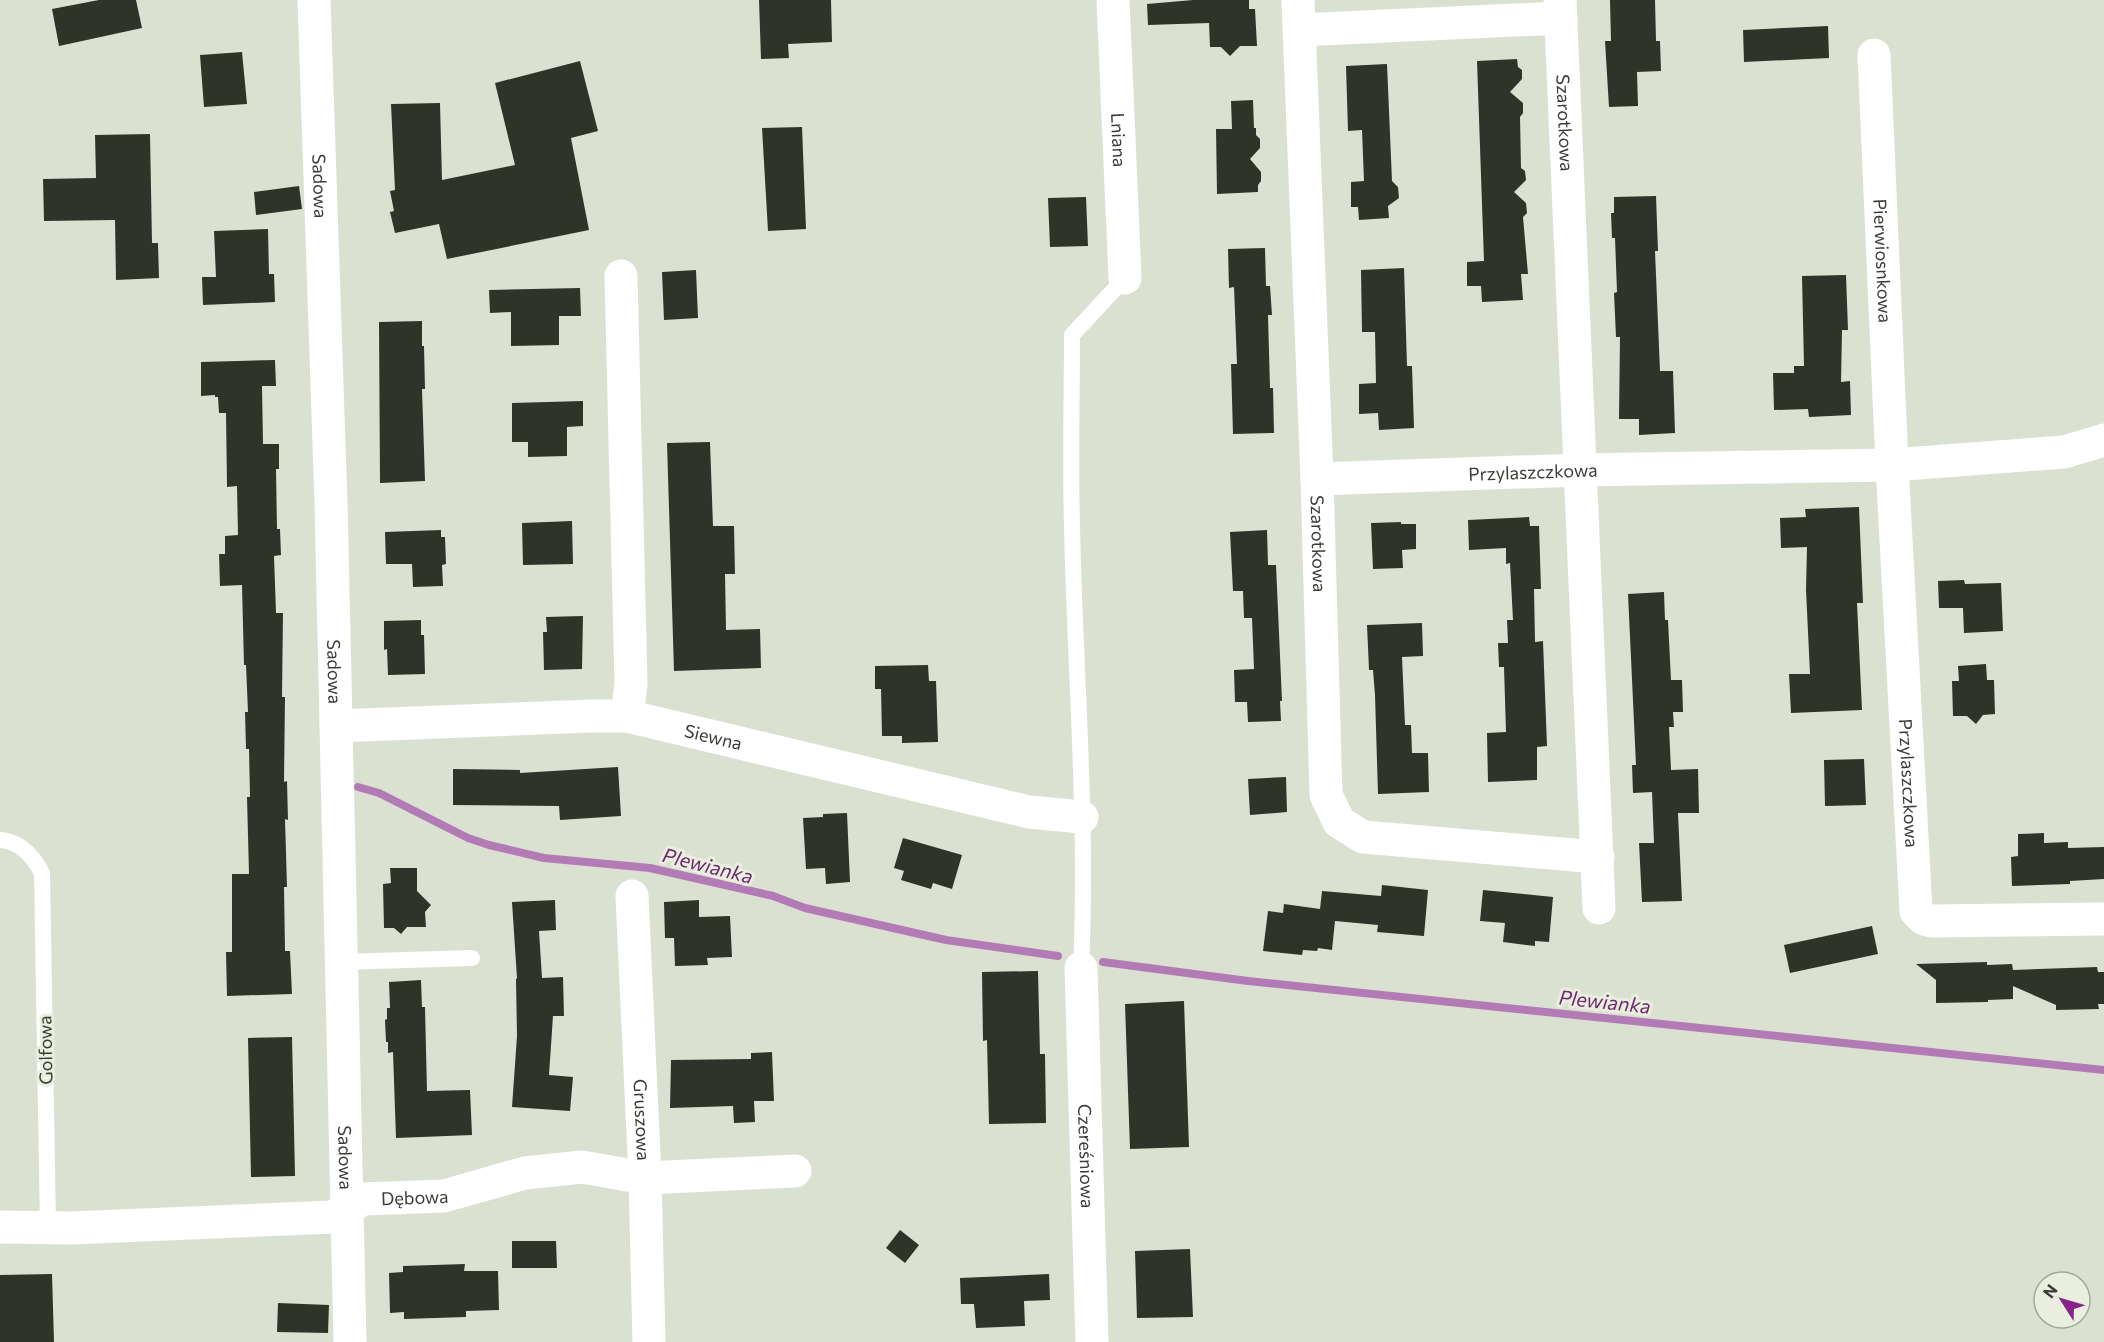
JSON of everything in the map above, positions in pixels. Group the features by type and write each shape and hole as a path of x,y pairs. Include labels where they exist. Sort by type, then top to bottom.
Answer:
{"street":[{"name":"Sadowa","path":"314,0 331,502 350,1342"},
{"name":"Lniana","path":"1113,0 1125,278"},
{"path":"1299,15 1561,9"},
{"name":"Szarotkowa","path":"1561,9 1599,908"},
{"name":"Szarotkowa","path":"1299,15 1317,479 1326,795 1339,822 1363,837 1598,857"},
{"name":"Pierwiosnkowa","path":"1874,56 1892,465"},
{"path":"621,276 631,684 627,716"},
{"name":"Przylaszczkowa","path":"1317,479 1580,470 1892,465 2064,452 2104,440"},
{"name":"Przylaszczkowa","path":"1892,465 1916,911 1924,919 1932,921 2104,919"},
{"name":"Siewna","path":"336,726 627,716 1029,812 1082,818"},
{"name":"Gruszowa","path":"632,896 645,1178 649,1342"},
{"name":"Czereśniowa","path":"1081,968 1092,1342"},
{"name":"Dębowa","path":"0,1227 48,1228 333,1217 363,1199 444,1196 525,1173 582,1167 645,1178 795,1171"}],"lane":[{"path":"1081,968 1082,818 1072,524 1072,335 1125,278"},
{"name":"Golfowa","path":"0,840 10,840 32,856 42,873 48,1228"},
{"path":"342,962 472,958"}],"building":[{"path":"99,0 136,0 142,28 59,46 52,9"},
{"path":"759,0 831,0 832,42 788,44 789,58 761,59"},
{"path":"1193,0 1249,0 1249,9 1255,9 1257,46 1240,46 1230,56 1221,47 1210,47 1209,23 1148,25 1147,4"},
{"path":"1610,0 1655,0 1656,41 1660,41 1661,71 1637,72 1638,106 1609,107 1605,41 1611,41"},
{"path":"1828,26 1829,58 1744,62 1743,30"},
{"path":"242,52 247,104 204,107 200,55"},
{"path":"1517,59 1518,67 1522,70 1522,79 1510,92 1523,103 1523,113 1520,117 1521,168 1525,171 1526,180 1514,192 1526,203 1527,213 1523,217 1528,274 1521,274 1523,300 1482,302 1481,286 1467,286 1467,262 1484,261 1477,61"},
{"path":"580,61 598,131 571,138 589,230 447,259 439,224 395,233 390,212 394,211 390,191 395,190 391,104 440,103 442,180 515,165 495,83"},
{"path":"1387,64 1392,181 1398,187 1399,198 1388,206 1389,218 1359,220 1358,207 1351,207 1351,182 1364,181 1362,130 1348,131 1346,66"},
{"path":"1253,100 1254,128 1260,139 1260,148 1250,159 1261,172 1258,192 1217,194 1216,129 1232,129 1231,101"},
{"path":"802,127 806,229 768,231 762,128"},
{"path":"150,134 152,243 158,243 159,278 116,280 115,220 44,221 43,179 96,178 95,135"},
{"path":"299,186 302,209 256,215 254,192"},
{"path":"1656,196 1658,251 1655,251 1660,371 1673,371 1675,433 1639,435 1639,419 1619,419 1620,337 1616,337 1615,238 1612,238 1611,213 1614,213 1614,197"},
{"path":"1086,197 1088,246 1050,247 1048,198"},
{"path":"268,229 269,274 274,274 275,302 203,305 202,277 216,277 214,231"},
{"path":"1265,248 1266,286 1270,286 1272,315 1268,315 1274,433 1233,434 1231,364 1237,364 1234,287 1229,288 1228,249"},
{"path":"1404,268 1407,366 1412,366 1414,428 1379,430 1378,413 1359,414 1359,384 1376,383 1375,332 1362,332 1361,270"},
{"path":"696,270 698,318 664,320 662,272"},
{"path":"1846,275 1848,330 1842,330 1841,382 1850,381 1851,415 1809,417 1808,409 1774,410 1773,373 1794,373 1794,366 1804,366 1802,276"},
{"path":"580,288 581,316 559,316 559,345 511,346 511,312 490,313 489,290"},
{"path":"422,321 425,481 380,483 379,322"},
{"path":"275,360 276,386 262,386 263,444 279,444 279,469 276,469 277,529 280,529 281,555 274,556 276,613 283,613 284,782 287,781 288,820 285,819 287,887 284,887 285,951 290,951 292,994 227,996 226,952 232,952 232,874 249,874 247,797 250,797 249,749 246,749 245,712 248,712 242,585 220,586 219,554 225,554 225,536 238,535 237,486 227,487 226,413 219,413 218,397 215,395 201,396 201,362"},
{"path":"583,401 583,426 567,427 567,456 528,457 528,442 512,442 512,403"},
{"path":"710,442 713,526 734,526 735,574 725,574 726,630 760,629 761,668 674,671 667,443"},
{"path":"1859,507 1863,603 1857,603 1862,710 1791,713 1789,674 1810,674 1806,590 1807,547 1781,548 1780,518 1806,517 1805,509"},
{"path":"1529,517 1530,526 1539,526 1541,589 1534,589 1535,642 1543,641 1547,746 1537,747 1537,780 1488,782 1487,733 1506,732 1504,667 1499,667 1498,643 1508,643 1507,620 1513,620 1510,563 1506,564 1506,548 1469,550 1468,520"},
{"path":"572,521 573,564 523,565 522,523"},
{"path":"1401,522 1401,524 1416,524 1416,549 1402,550 1403,568 1373,569 1371,523"},
{"path":"441,530 441,537 445,537 446,564 442,565 443,586 413,587 412,564 386,564 385,532"},
{"path":"1267,530 1268,565 1276,565 1281,721 1248,722 1247,702 1235,702 1234,670 1254,669 1252,618 1244,618 1243,591 1233,591 1230,532"},
{"path":"1964,580 1965,584 2001,583 2003,631 1964,633 1963,608 1939,608 1938,581"},
{"path":"1664,592 1671,680 1682,680 1683,712 1673,712 1674,727 1669,727 1671,770 1698,769 1699,813 1678,813 1682,901 1642,902 1639,843 1654,843 1652,792 1633,793 1632,765 1636,765 1628,594"},
{"path":"583,616 582,669 544,670 543,632 547,632 546,617"},
{"path":"421,620 421,635 424,635 425,674 388,675 387,649 384,650 384,621"},
{"path":"1422,623 1423,656 1402,657 1405,725 1411,725 1412,753 1428,753 1429,792 1378,794 1375,695 1373,670 1369,670 1367,625"},
{"path":"1986,664 1987,680 1994,680 1995,714 1983,715 1976,724 1967,716 1953,716 1952,681 1959,681 1958,666"},
{"path":"928,665 929,681 936,681 938,742 902,743 902,736 882,736 881,689 875,689 875,666"},
{"path":"1864,759 1866,805 1825,806 1824,760"},
{"path":"618,767 621,816 560,820 559,806 453,805 453,769 520,770 520,773"},
{"path":"1286,777 1287,812 1250,815 1248,779"},
{"path":"847,813 850,882 826,884 825,868 806,869 803,818"},
{"path":"2044,833 2044,843 2068,842 2068,848 2104,847 2104,879 2070,881 2070,884 2012,886 2011,857 2018,856 2018,834"},
{"path":"903,838 962,855 952,889 933,883 931,889 901,880 904,871 894,868"},
{"path":"390,868 417,868 417,891 431,905 425,912 426,927 407,927 401,934 394,928 384,928 383,884 391,883"},
{"path":"1382,885 1428,890 1424,936 1377,932 1378,925 1335,921 1332,950 1318,948 1317,951 1303,950 1302,955 1263,951 1268,911 1283,913 1284,904 1320,909 1322,891 1381,896"},
{"path":"1483,890 1553,897 1549,942 1535,941 1535,946 1503,942 1505,923 1480,921"},
{"path":"555,900 556,930 539,931 542,978 563,977 564,1016 553,1016 549,1075 573,1077 570,1111 512,1107 517,1036 517,978 512,902"},
{"path":"699,900 699,917 730,916 732,957 707,958 708,965 675,966 674,938 665,938 664,902"},
{"path":"1872,926 1878,954 1790,973 1784,945"},
{"path":"1987,962 1987,965 2012,964 2013,970 2097,967 2098,972 2104,972 2104,1004 2098,1004 2099,1009 2056,1010 2056,1005 2013,986 2013,999 1936,1003 1936,980 1916,964"},
{"path":"1038,971 1040,1054 1045,1054 1046,1123 989,1124 987,1040 983,1041 982,972"},
{"path":"421,980 422,1007 425,1007 427,1091 470,1090 472,1135 396,1138 393,1052 388,1053 385,1020 387,1019 387,1008 390,1008 389,982"},
{"path":"1184,1001 1189,1147 1130,1149 1125,1004"},
{"path":"292,1037 295,1176 251,1177 248,1038"},
{"path":"772,1052 774,1101 754,1101 755,1122 734,1123 733,1106 670,1108 671,1060 751,1059 751,1053"},
{"path":"900,1230 919,1245 905,1263 886,1248"},
{"path":"512,1241 556,1241 557,1268 512,1268"},
{"path":"1190,1249 1193,1317 1137,1318 1135,1251"},
{"path":"465,1264 464,1271 498,1271 499,1310 466,1311 466,1317 404,1319 404,1312 390,1313 389,1273 403,1272 403,1266"},
{"path":"52,1274 54,1342 0,1342 0,1275"},
{"path":"1049,1274 1050,1300 1024,1301 1025,1326 976,1328 974,1304 961,1304 960,1278"},
{"path":"278,1303 329,1305 328,1333 277,1332"}],"waterway":[{"name":"Plewianka","path":"358,787 379,793 468,838 489,845 544,858 650,868 773,896 805,908 946,940 1058,956"},
{"name":"Plewianka","path":"1103,962 1248,981 2104,1070"}]}
